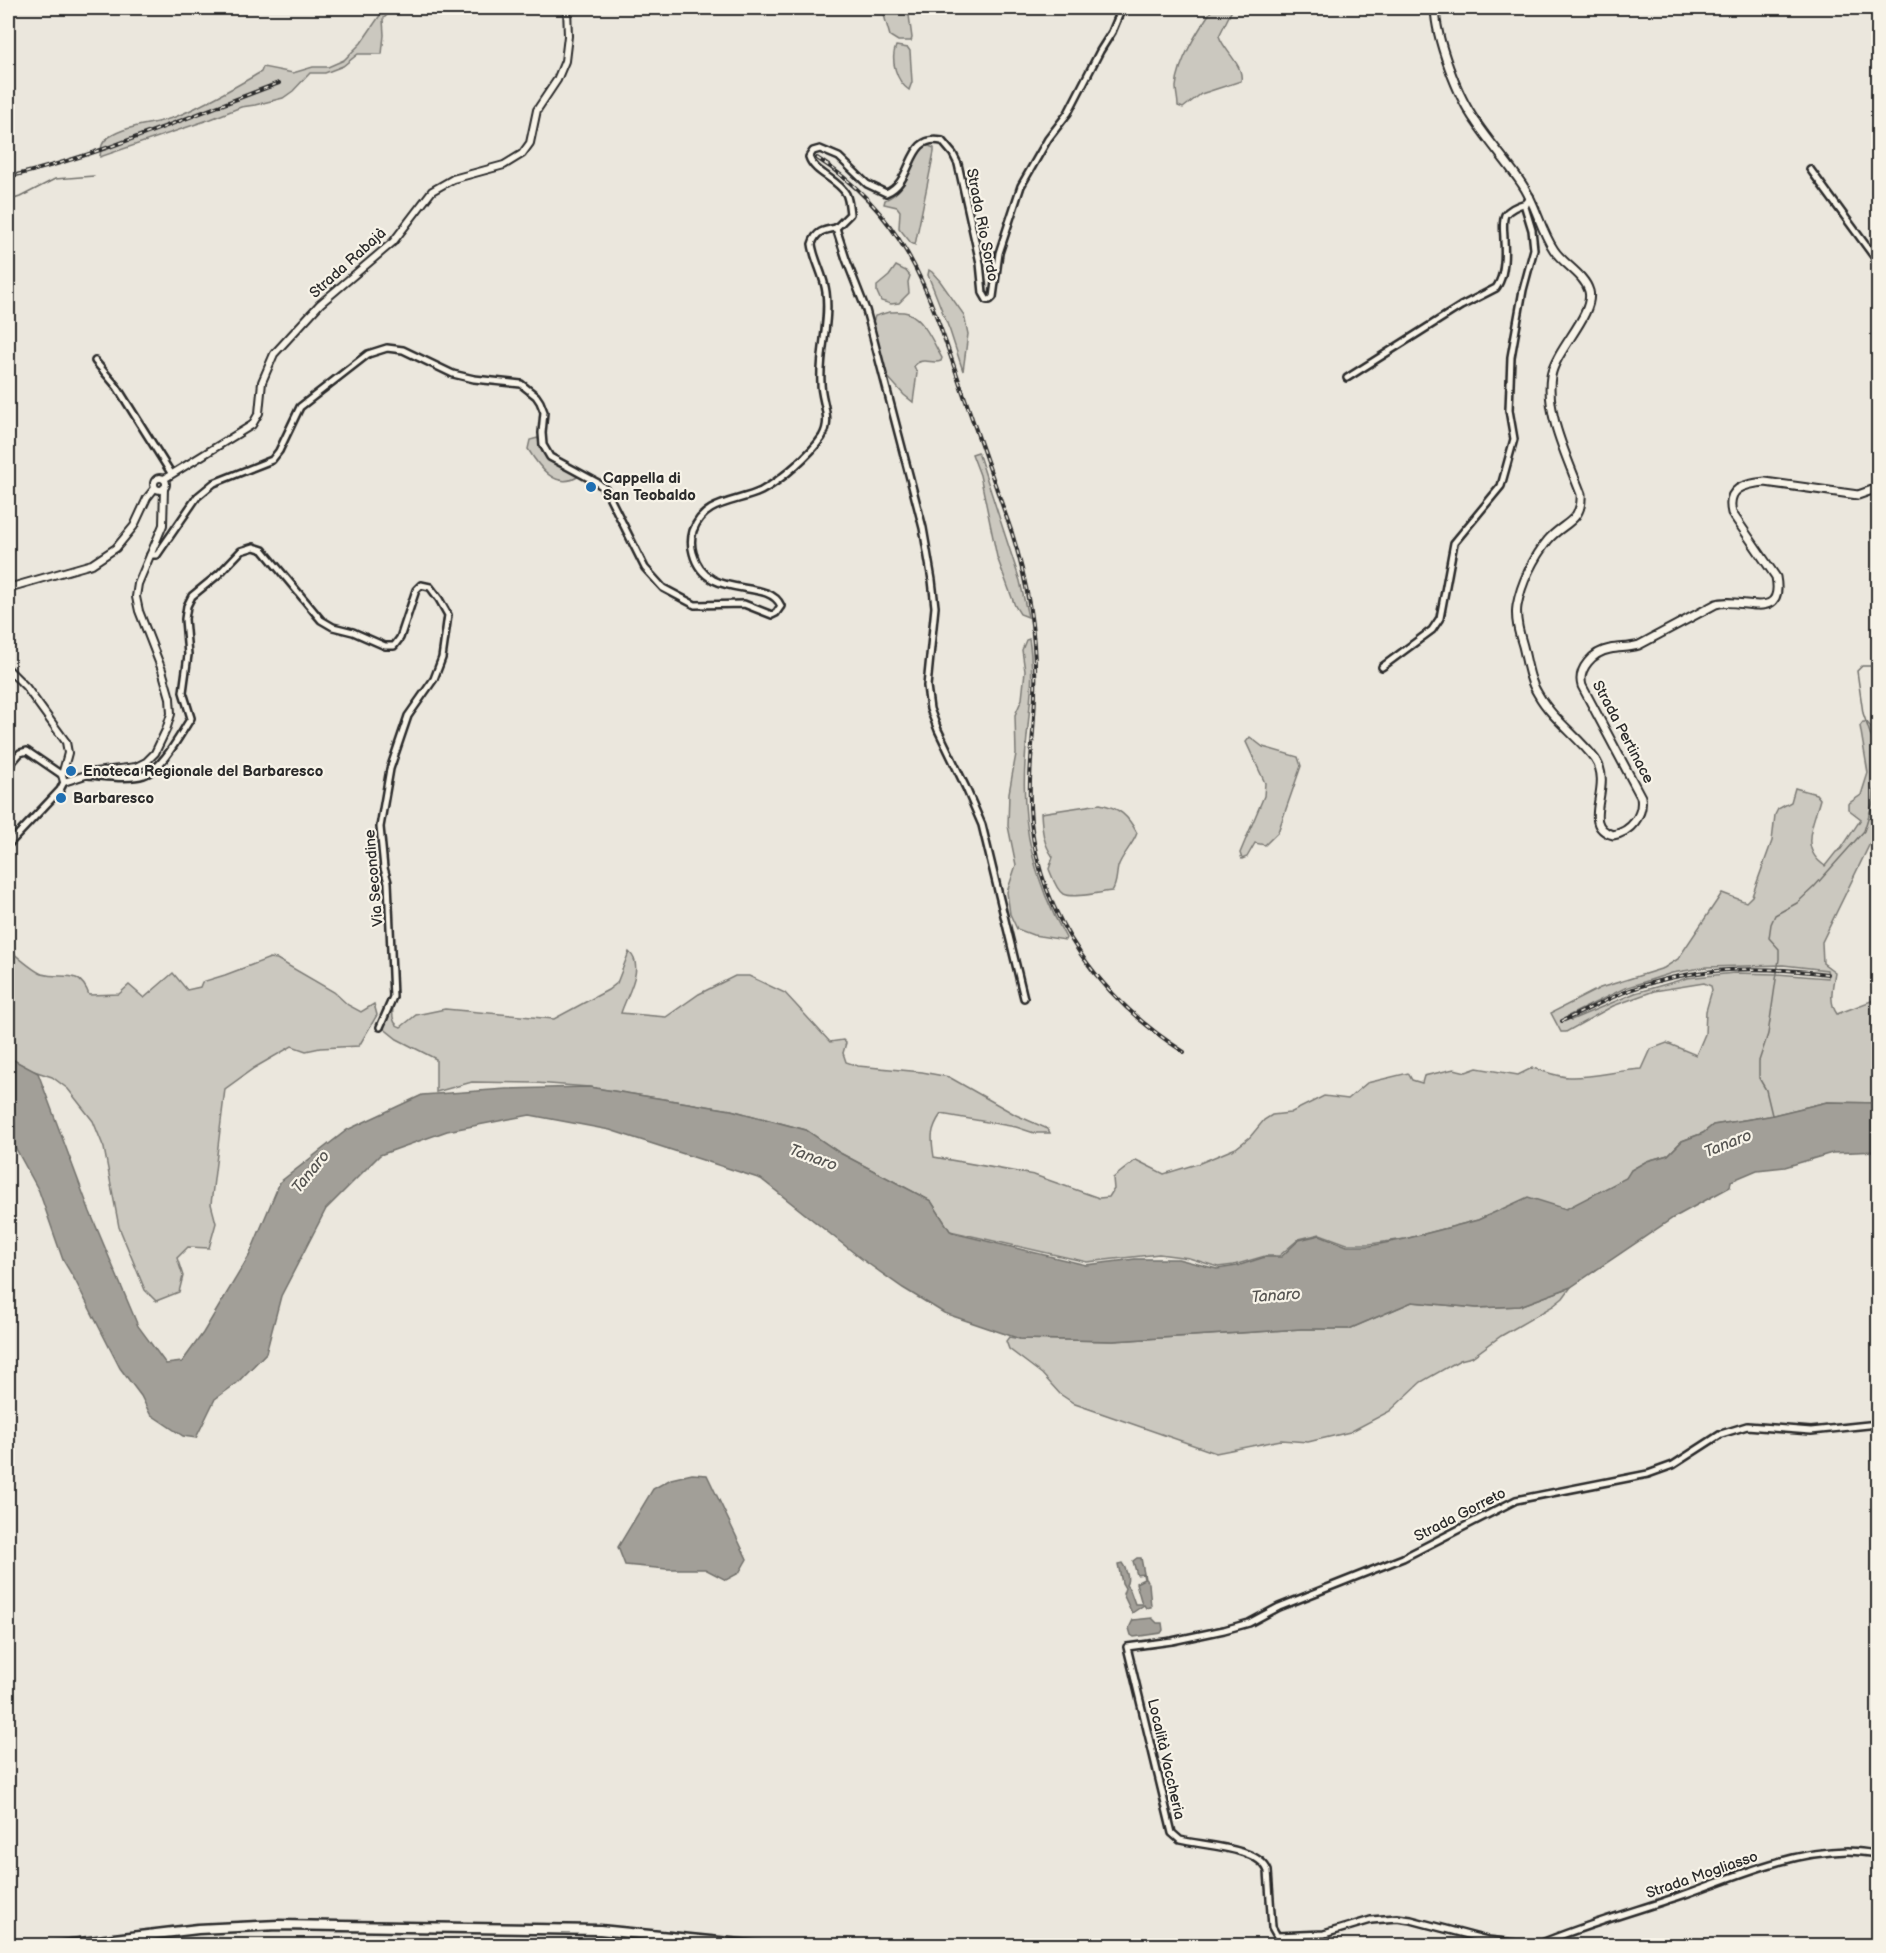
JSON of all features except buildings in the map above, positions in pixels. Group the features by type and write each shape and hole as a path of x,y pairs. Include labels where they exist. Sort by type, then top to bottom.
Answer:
{"highway":[{"path":"55,1946 198,1929 278,1925 600,1930 760,1946"}],"main road":[{"path":"1435,8 1435,24 1452,74 1468,111 1528,200"},
{"name":"Strada Pertinace","path":"1528,200 1550,244 1582,279 1588,288 1590,298 1580,322 1558,355 1551,377 1553,417 1581,494 1582,504 1578,514 1550,537 1538,554 1521,592 1516,619 1532,683 1538,695 1586,748 1601,770 1603,783 1596,817 1604,831 1613,835 1626,831 1638,818 1642,804 1641,797 1582,686 1580,675 1586,665 1606,650 1639,645 1716,604 1728,601 1762,606 1770,603 1776,596 1778,587 1776,577 1732,513 1730,503 1732,496 1739,488 1750,483 1765,482 1858,495 1878,488"}],"street":[{"name":"Strada Rabajà","path":"160,489 153,484 156,479 164,479 252,425 259,413 262,382 274,354 320,304 393,242 432,191 453,179 504,165 522,154 530,143 537,110 557,80 565,61 568,36 567,8"},
{"name":"Strada Rio Sordo","path":"836,228 850,214 849,200 840,185 811,163 809,157 813,151 820,149 839,157 867,184 886,193 898,185 919,145 929,139 942,141 958,164 980,263 983,293 987,300 990,300 993,297 999,253 1021,186 1048,139 1068,113 1100,51 1113,32 1122,8"},
{"path":"1810,169 1878,262"},
{"path":"1347,378 1461,306 1496,288 1500,282 1506,215 1528,200 1534,249 1523,290 1510,357 1509,410 1514,439 1502,486 1455,543 1440,618 1423,638 1382,667"},
{"path":"150,555 157,555 197,497 214,483 272,460 279,451 300,407 368,354 387,348 403,350 453,374 474,379 521,384 536,396 544,412 543,445 550,457 598,483 606,490 645,567 663,588 695,605 744,604 772,615 781,606 776,598 758,591 713,581 706,576 698,566 693,553 692,535 695,525 707,510 727,501 759,492 769,486 812,449 826,428 827,414 820,382 826,292 812,244 814,237 820,231 836,228 866,310 923,528 935,607 927,686 930,709 982,825 1024,998"},
{"path":"95,361 117,387 171,473"},
{"path":"8,588 92,564 116,548 134,526 147,498 166,484 164,479"},
{"path":"64,782 82,775 136,767 146,762 155,753 171,714 167,688 136,597 138,584 163,525 164,499 160,489"},
{"name":"Via Secondine","path":"82,775 112,777 144,775 161,762 191,718 183,692 188,655 185,619 187,606 192,596 219,574 245,548 254,547 262,550 312,611 326,624 385,646 394,646 400,638 416,590 421,585 430,587 448,615 442,658 434,679 408,716 390,769 380,827 384,868 388,882 393,997 380,1027"},
{"path":"8,669 26,687 66,742 68,753 62,775 64,782 59,790 8,845"},
{"path":"8,767 20,753 27,751 62,775"},
{"name":"Strada Gorreto","path":"1126,1647 1183,1639 1249,1623 1279,1606 1403,1558 1516,1500 1648,1474 1673,1465 1721,1434 1739,1427 1811,1431 1878,1424"},
{"name":"Località Vaccheria","path":"1126,1647 1172,1833 1180,1840 1253,1855 1266,1865 1272,1927 1277,1936 1324,1934 1371,1920 1397,1918 1487,1940 1537,1945"},
{"name":"Strada Mogliasso","path":"1537,1945 1592,1923 1804,1855 1850,1851 1878,1854"}],"shaded area":[{"path":"385,8 394,8 383,19 382,54 358,54 343,66 325,73 310,73 283,98 241,107 100,157 104,141 109,137 133,127 167,120 186,112 261,72 263,67 293,73 313,67 328,67 344,60 361,43"},
{"path":"882,8 908,8 911,41 898,41 890,36"},
{"path":"1213,8 1233,8 1219,36 1240,69 1241,81 1201,94 1183,108 1178,106 1176,89 1181,67 1190,46"},
{"path":"896,46 908,48 910,51 912,82 909,90 904,86 895,70"},
{"path":"926,145 934,148 934,152 915,245 899,228 900,211 897,207 884,204 885,200 900,189 905,182"},
{"path":"896,266 910,276 909,293 899,303 891,304 881,301 877,286 889,276"},
{"path":"929,270 940,281 964,315 968,334 963,371 928,275"},
{"path":"889,312 908,313 914,316 928,332 942,358 941,361 924,361 914,366 917,373 913,402 887,376 873,322 875,316"},
{"path":"538,438 545,452 554,462 579,476 563,481 549,475 528,449 530,440"},
{"path":"978,452 1020,581 1028,617 1020,614 1015,606 997,557 980,475 972,454"},
{"path":"1029,639 1032,670 1024,786 1025,809 1038,874 1065,940 1033,935 1017,929 1010,914 1007,892 1016,865 1008,826 1009,793 1016,754 1015,715 1022,699 1025,671 1022,650 1026,640"},
{"path":"1863,722 1867,722 1872,729 1878,726 1878,827 1822,942 1823,963 1835,972 1832,999 1837,1014 1874,1000 1878,994 1878,1103 1827,1102 1769,1116 1713,1125 1703,1133 1682,1141 1668,1155 1647,1161 1631,1170 1627,1178 1566,1210 1528,1198 1478,1220 1405,1239 1370,1244 1347,1244 1320,1234 1299,1239 1279,1256 1265,1256 1218,1267 1189,1258 1159,1254 1087,1262 950,1231 931,1201 840,1153 806,1130 731,1110 589,1087 536,1083 472,1082 436,1092 436,1059 397,1039 382,1027 393,1008 394,1022 401,1027 416,1015 445,1009 554,1019 617,983 629,952 636,965 635,973 621,1013 666,1017 699,994 735,976 749,976 785,993 830,1042 843,1040 846,1043 843,1053 846,1062 858,1066 949,1077 1016,1115 1048,1129 1050,1133 1034,1133 1016,1127 941,1114 932,1134 934,1157 1034,1175 1099,1198 1109,1197 1114,1189 1113,1178 1136,1160 1164,1174 1200,1163 1236,1148 1272,1115 1290,1113 1324,1096 1348,1099 1367,1083 1408,1073 1412,1080 1422,1083 1424,1076 1454,1069 1466,1072 1477,1068 1518,1075 1532,1068 1560,1076 1578,1077 1642,1069 1651,1049 1667,1043 1696,1055 1705,1034 1706,1011 1712,990 1711,986 1704,983 1654,991 1613,1006 1566,1032 1561,1032 1551,1013 1600,988 1664,968 1678,959 1722,893 1746,902 1752,896 1772,841 1775,815 1778,809 1791,802 1795,788 1816,794 1820,799 1812,826 1810,843 1817,859 1825,866 1841,849 1861,819 1848,809 1848,804 1861,795 1868,773 1860,726","holes":["1783,965 1827,970 1828,978 1734,973 1687,978 1635,993 1571,1020 1568,1016 1625,988 1672,973 1707,967"]},
{"path":"1250,737 1263,747 1298,757 1301,766 1278,832 1265,845 1255,843 1247,857 1242,859 1240,853 1264,796 1265,783 1246,742"},
{"path":"1100,804 1123,814 1137,833 1118,867 1116,883 1112,891 1080,896 1063,894 1056,886 1049,869 1053,857 1044,836 1041,813"},
{"path":"8,949 42,974 75,978 85,986 89,995 119,994 129,985 144,998 173,973 187,990 200,987 202,982 270,958 277,959 334,992 348,1005 361,1012 374,1004 377,1015 359,1046 306,1051 292,1046 254,1068 225,1089 211,1204 216,1223 209,1248 188,1247 177,1258 183,1276 179,1292 156,1301 145,1290 119,1227 104,1148 93,1121 68,1089 52,1077 31,1070 8,1057"},
{"path":"1571,1287 1553,1306 1501,1336 1472,1357 1460,1360 1421,1382 1390,1411 1350,1432 1308,1442 1281,1440 1216,1453 1075,1404 1060,1394 1042,1374 1009,1349 1006,1341 1009,1337 1113,1341 1301,1329 1349,1329 1412,1302 1477,1308 1520,1306"}],"water":[{"name":"Tanaro","path":"8,1057 38,1073 90,1212 138,1326 166,1364 182,1362 203,1333 249,1256 280,1182 347,1130 422,1095 506,1089 589,1087 731,1110 806,1130 840,1153 931,1201 950,1231 1086,1265 1135,1259 1178,1259 1217,1269 1237,1266 1265,1257 1281,1257 1299,1240 1320,1235 1347,1246 1370,1246 1405,1239 1478,1220 1528,1197 1566,1209 1626,1178 1631,1170 1647,1161 1668,1155 1682,1141 1703,1133 1713,1125 1769,1116 1827,1102 1878,1103 1878,1151 1832,1153 1785,1167 1757,1170 1731,1181 1730,1187 1673,1218 1571,1287 1520,1306 1477,1308 1412,1302 1349,1329 1301,1329 1113,1341 1020,1339 944,1313 903,1288 863,1260 761,1179 610,1130 530,1115 447,1131 380,1155 326,1209 281,1296 266,1353 237,1383 215,1399 196,1438 183,1436 150,1414 141,1396 120,1368 63,1260 39,1191 8,1134"},
{"path":"692,1474 707,1475 747,1559 739,1573 726,1580 705,1569 667,1569 625,1565 618,1547 653,1489 671,1479"},
{"path":"1141,1558 1145,1579 1149,1583 1151,1607 1146,1608 1144,1605 1132,1613 1123,1594 1125,1588 1118,1564 1122,1563 1125,1568 1128,1577 1126,1585 1135,1604 1142,1604 1136,1583 1144,1579 1143,1574 1137,1575 1133,1561"},
{"path":"1152,1618 1157,1623 1162,1623 1161,1633 1134,1637 1131,1635 1129,1628 1133,1620"}],"waterway":[{"path":"8,201 55,179 94,176"},
{"path":"1772,1115 1766,1090 1759,1078 1759,1061 1768,1034 1779,959 1779,949 1769,938 1771,924 1775,915 1797,903 1814,887 1864,831 1873,802 1876,775 1873,742 1863,713 1857,671 1862,666 1878,666"}],"railway":[{"path":"8,177 77,158 279,83"},
{"path":"817,158 847,180 873,205 893,231 910,259 938,320 1012,533 1023,573 1033,633 1035,694 1030,806 1037,858 1048,892 1062,924 1081,954 1103,982 1127,1008 1184,1052"},
{"path":"1562,1021 1630,990 1678,976 1752,969 1827,974"}],"place":[{"name":"Cappella di San Teobaldo","path":"591,487"},
{"name":"Enoteca Regionale del Barbaresco","path":"71,771"},
{"name":"Barbaresco","path":"61,798"}]}
